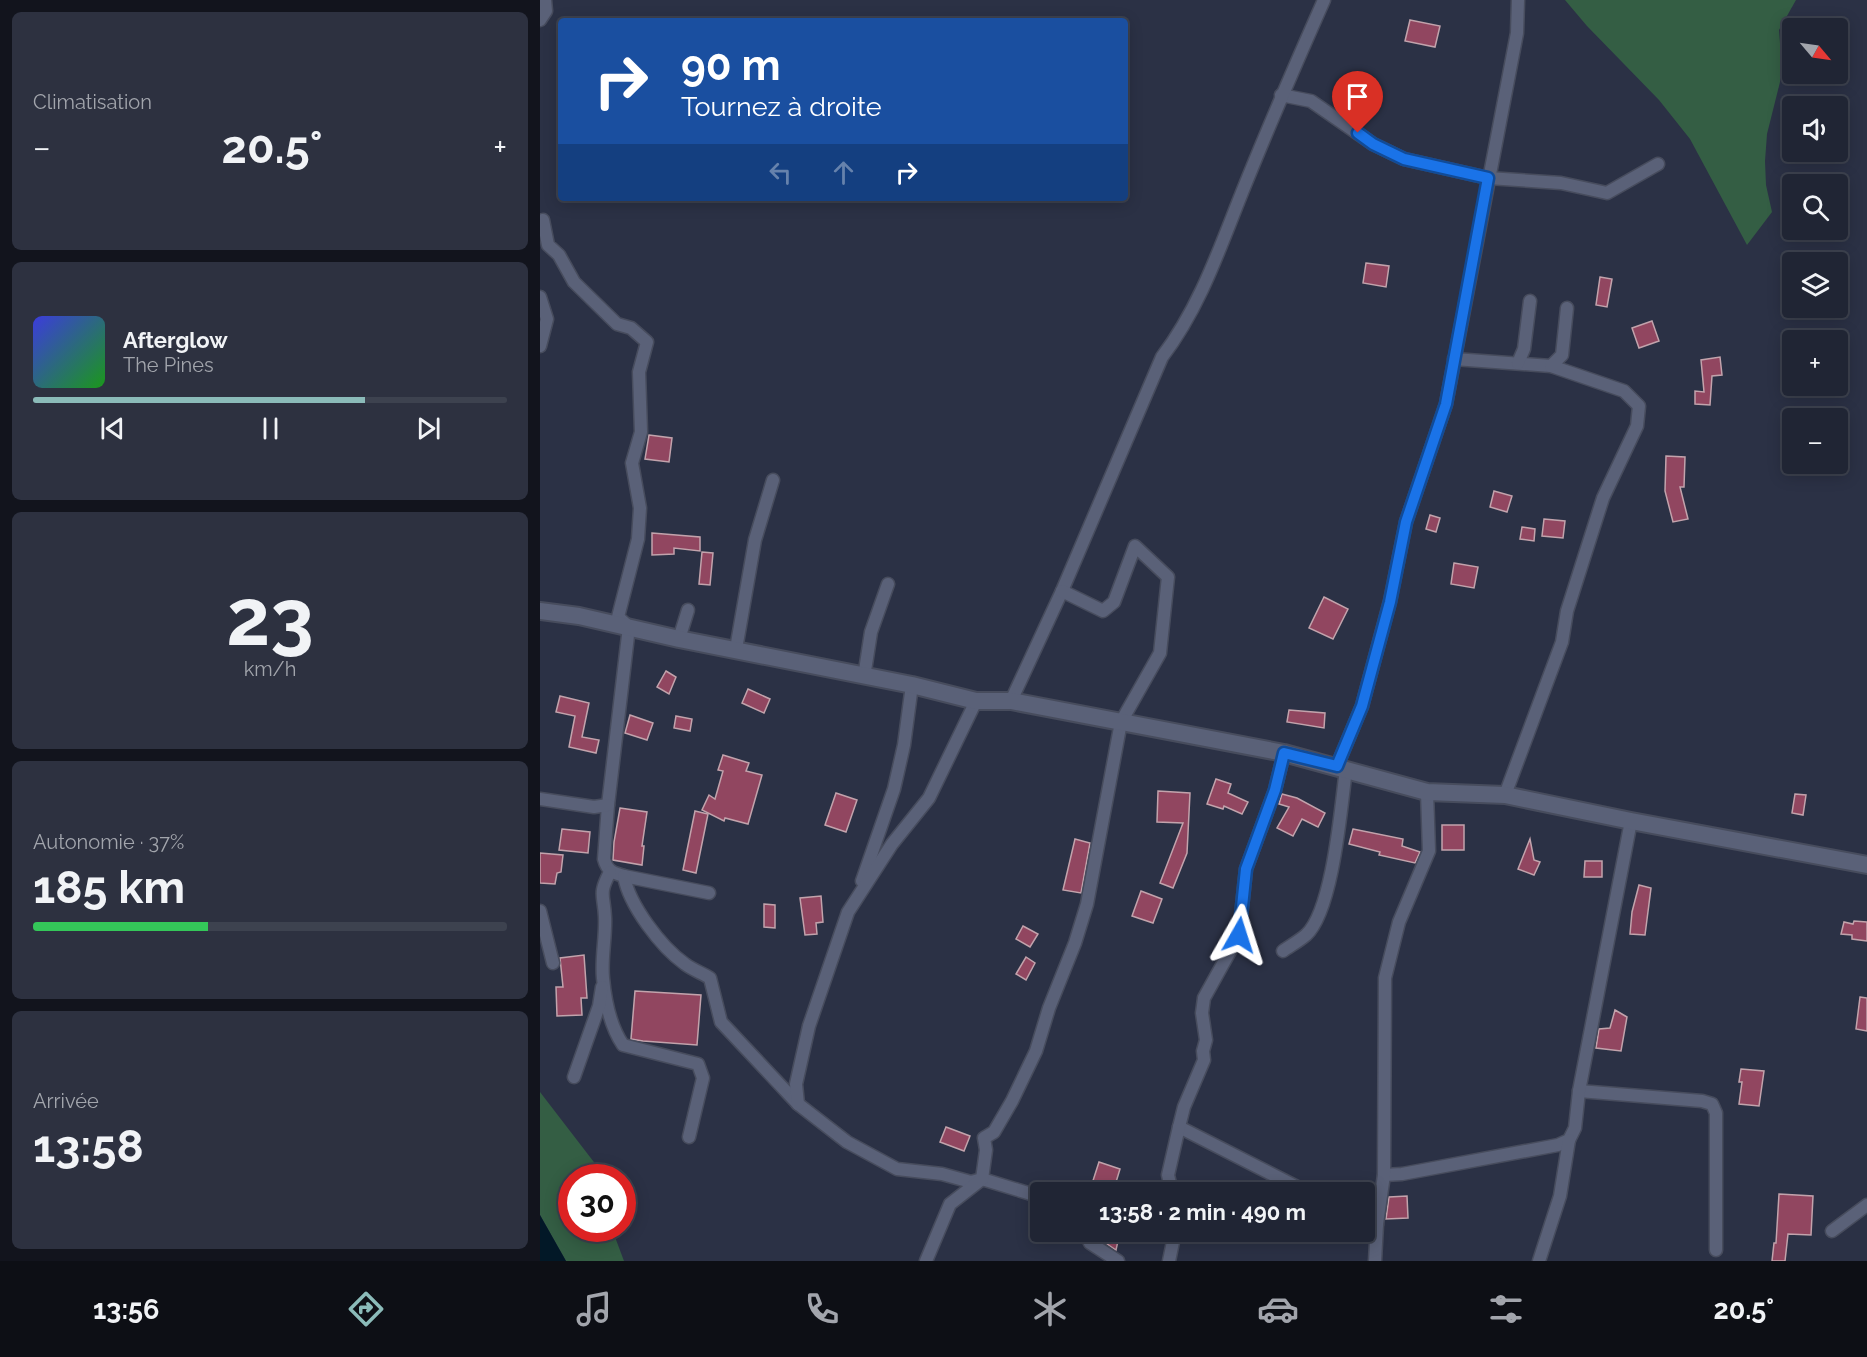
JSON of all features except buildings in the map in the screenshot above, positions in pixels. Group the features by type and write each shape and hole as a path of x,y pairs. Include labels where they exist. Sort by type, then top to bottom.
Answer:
{"main road":[{"path":"540,611 579,616 679,639 912,685 976,701 1011,700 1284,753 1427,792 1505,795 1867,865"}],"street":[{"path":"540,20 546,11 545,0"},
{"path":"1011,700 1062,591 1162,357 1181,333 1203,291 1281,95 1324,0"},
{"path":"1283,951 1307,934 1322,908 1330,878 1342,768 1362,706 1390,602 1406,522 1446,404 1517,33 1518,0"},
{"path":"1281,95 1311,101 1373,144 1404,159 1488,178 1562,183 1606,193 1658,164"},
{"path":"541,219 548,245 559,255 574,282 616,324 632,328 647,342 639,372 641,432 632,463 640,508 638,540 618,616 629,627 604,858 610,872 709,893"},
{"path":"540,297 547,319 540,346"},
{"path":"1518,363 1524,349 1530,301"},
{"path":"1551,366 1562,355 1567,308"},
{"path":"1454,359 1551,366 1624,391 1639,406 1637,426 1603,498 1567,611 1562,642 1505,795"},
{"path":"736,649 755,540 773,480"},
{"path":"927,1261 950,1204 982,1179 986,1150 984,1138 994,1132 1006,1112 1036,1051 1049,1008 1076,943 1087,904 1121,722 1160,653 1168,578 1135,546 1114,602 1103,611 1062,591"},
{"path":"864,677 871,632 888,584"},
{"path":"679,639 688,610"},
{"path":"798,1104 796,1084 809,1026 894,789 904,745 912,685"},
{"path":"848,912 892,844 929,798 976,701"},
{"path":"1170,1182 1168,1175 1184,1107 1204,1060 1203,1051 1206,1040 1202,1013 1204,998 1239,935 1246,869 1275,790 1284,753"},
{"path":"1375,1261 1377,1224 1384,1175 1384,978 1399,922 1429,850 1427,792"},
{"path":"540,799 594,807 608,805"},
{"path":"1539,1261 1560,1196 1569,1140 1575,1128 1579,1091 1631,821"},
{"path":"574,1077 599,1006 603,977 605,914 602,900 603,885 610,872"},
{"path":"624,876 627,891 651,930 684,964 710,978 721,1022 798,1104 847,1142 897,1169 942,1174 971,1182 982,1179 1030,1194"},
{"path":"540,911 553,963"},
{"path":"603,977 614,1032 623,1045 698,1064 703,1078 689,1137"},
{"path":"1579,1091 1702,1101 1712,1104 1716,1113 1716,1250"},
{"path":"1179,1127 1287,1182"},
{"path":"1384,1175 1402,1174 1485,1159 1558,1145 1569,1140"},
{"path":"1832,1230 1867,1205"},
{"path":"1090,1242 1118,1261"},
{"path":"1169,1261 1173,1242"}],"green space":[{"path":"1565,0 1796,0 1786,18 1782,18 1779,30 1780,82 1767,134 1766,185 1772,212 1747,245 1690,139 1659,100"},
{"path":"540,1092 595,1164 558,1164 558,1242 617,1242 624,1261 566,1261 540,1215"}],"water":[{"path":"540,1215 566,1261 540,1261"}],"route":[{"path":"1239,935 1246,869 1275,790 1284,753 1337,766 1362,706 1390,602 1406,522 1446,404 1488,178 1404,159 1373,144 1358,133"}]}
